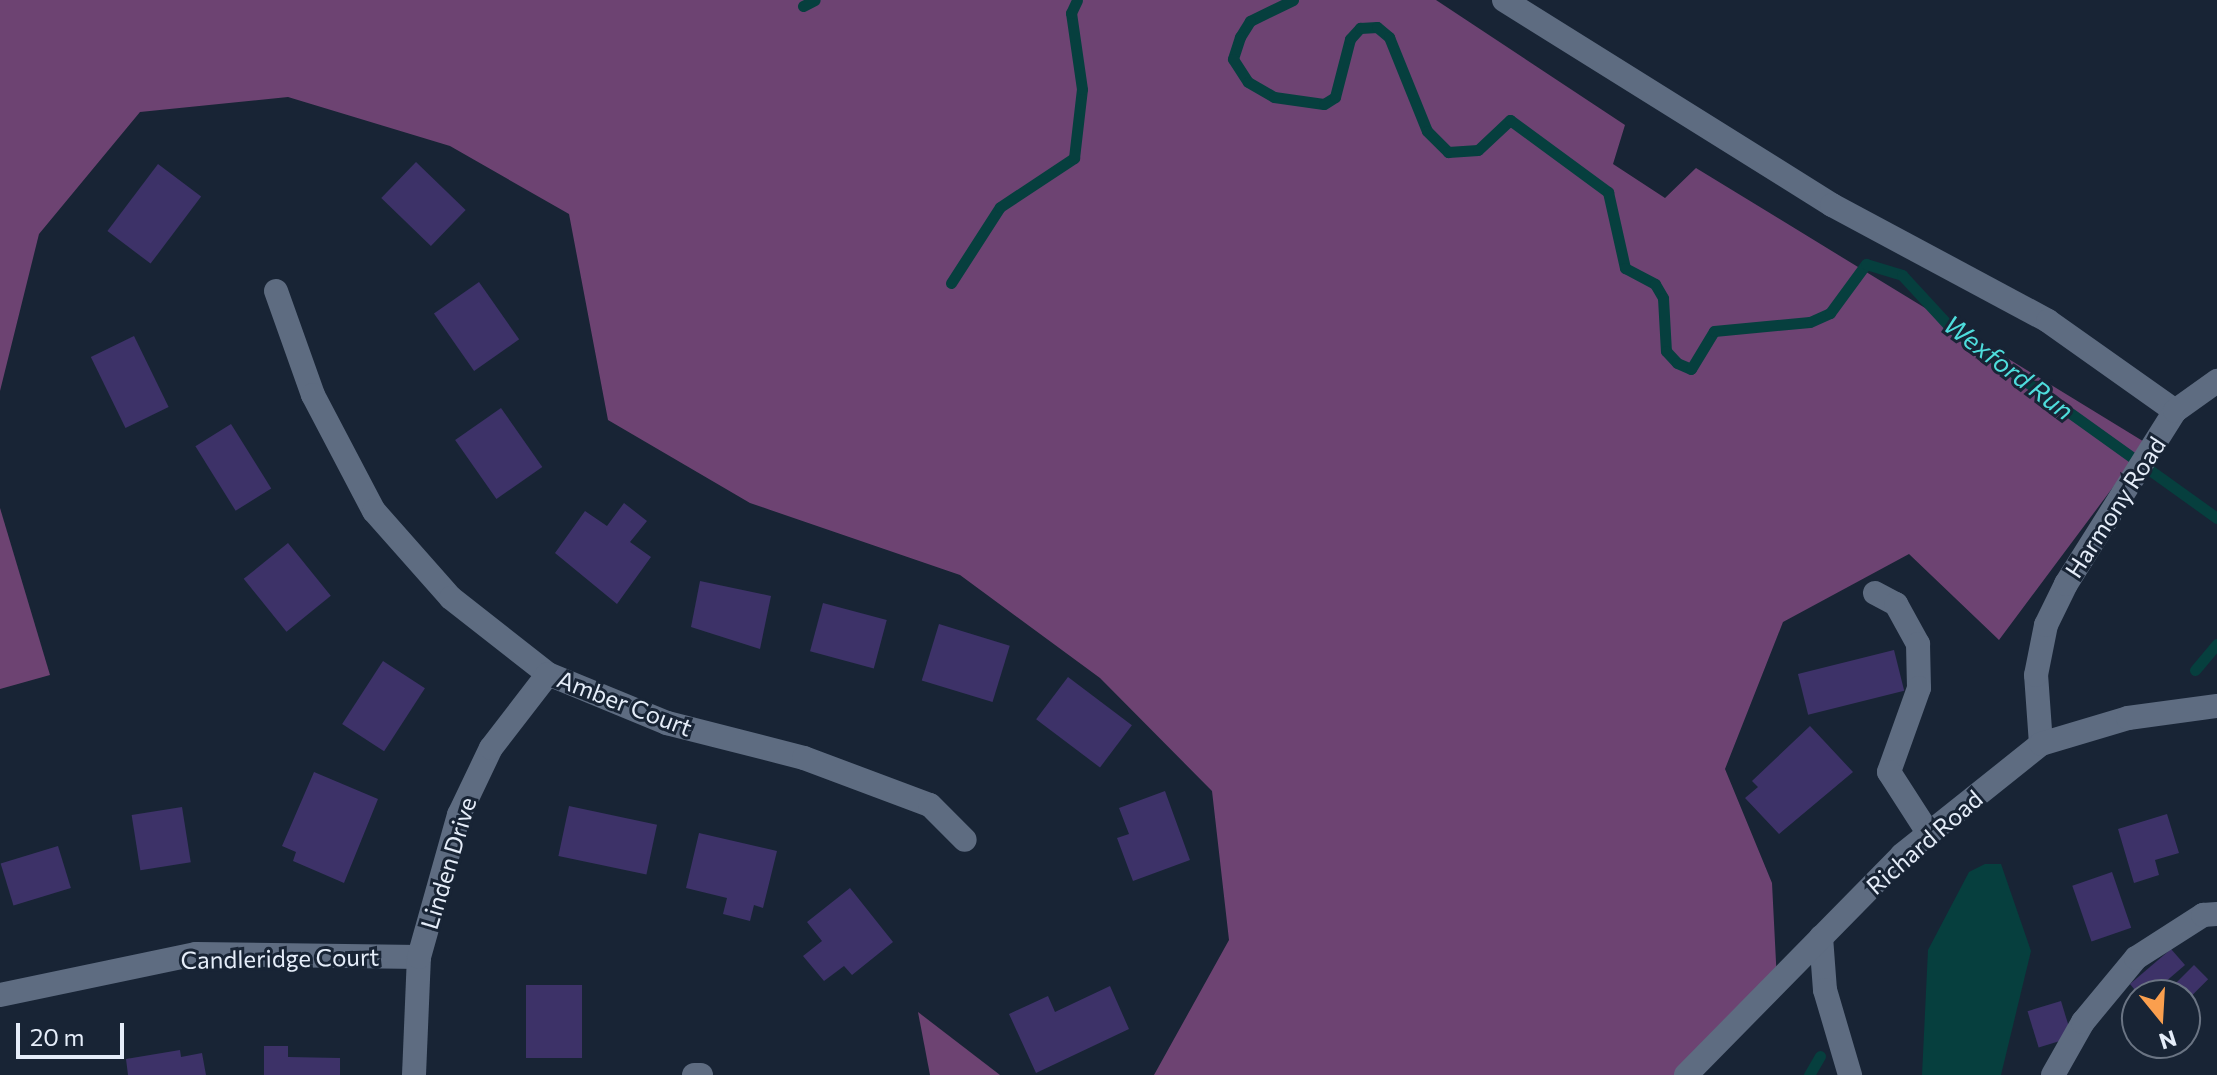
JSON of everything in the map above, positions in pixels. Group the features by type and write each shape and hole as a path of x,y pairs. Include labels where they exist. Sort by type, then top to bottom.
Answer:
{"street":[{"path":"1504,0 1832,205 2048,321 2175,411 2217,381"},
{"name":"Amber Court","path":"276,291 313,395 374,511 451,598 548,674 667,723 804,758 930,805 965,840"},
{"name":"Harmony Road","path":"2041,744 2036,675 2046,625 2095,532 2150,460 2175,411"},
{"path":"1875,593 1896,604 1918,644 1919,688 1889,772 1929,834"},
{"name":"Linden Drive","path":"414,1075 419,957 459,815 491,748 548,674"},
{"name":"Richard Road","path":"1686,1075 1821,937 1929,834 2041,744 2128,718 2217,706"},
{"path":"2053,1075 2083,1022 2136,958 2203,915 2217,914"},
{"path":"1821,937 1825,990 1850,1075"},
{"name":"Candleridge Court","path":"0,995 196,954 419,957"},
{"path":"694,1075 701,1075"}],"shaded area":[{"path":"0,0 1436,0 1625,125 1613,164 1665,198 1696,168 2146,443 1999,640 1909,554 1783,622 1725,769 1772,883 1777,982 1686,1075 1154,1075 1229,940 1212,791 1100,678 960,575 750,503 608,420 569,214 450,146 288,97 140,112 39,234 0,391"},
{"path":"0,508 50,675 0,689"},
{"path":"1985,864 2001,864 2031,951 2001,1075 1922,1075 1928,950 1969,872"},
{"path":"918,1012 1000,1075 930,1075"}],"building":[{"path":"416,162 466,210 431,246 381,198"},
{"path":"158,164 201,196 151,264 107,231"},
{"path":"479,282 519,339 474,371 434,314"},
{"path":"134,336 169,407 125,428 91,357"},
{"path":"501,408 542,467 496,499 455,440"},
{"path":"231,424 271,488 236,511 195,446"},
{"path":"624,503 647,521 630,542 651,557 617,604 555,553 585,511 607,526"},
{"path":"288,543 331,596 286,632 244,579"},
{"path":"700,581 771,596 760,649 691,627"},
{"path":"823,603 887,620 874,668 810,651"},
{"path":"939,624 1010,646 993,702 922,680"},
{"path":"1894,650 1904,691 1808,715 1798,674"},
{"path":"383,661 425,688 384,751 342,724"},
{"path":"1068,677 1132,725 1100,767 1036,719"},
{"path":"1810,726 1853,772 1779,834 1745,798 1758,787 1752,781"},
{"path":"314,772 378,799 344,883 293,861 296,852 282,846"},
{"path":"1165,791 1190,860 1133,881 1117,838 1129,834 1119,808"},
{"path":"569,806 657,825 646,875 558,856"},
{"path":"182,807 191,862 140,870 132,815"},
{"path":"2167,814 2179,853 2155,860 2159,875 2134,883 2118,829"},
{"path":"699,833 777,851 763,908 754,905 750,921 723,914 727,898 686,888"},
{"path":"58,846 71,888 13,906 1,864"},
{"path":"2112,872 2131,928 2091,941 2072,886"},
{"path":"850,888 893,942 852,975 844,966 824,981 803,956 822,941 807,922"},
{"path":"2171,949 2185,965 2169,979 2136,979"},
{"path":"2194,965 2208,979 2201,986 2201,979 2180,979"},
{"path":"526,985 582,985 582,1058 526,1058"},
{"path":"1110,986 1129,1029 1036,1073 1009,1014 1048,996 1055,1012"},
{"path":"2061,1001 2072,1037 2039,1048 2028,1011"},
{"path":"264,1046 288,1046 288,1057 340,1058 340,1075 264,1075"},
{"path":"180,1050 181,1057 202,1053 206,1075 128,1075 126,1059"}],"waterway":[{"path":"803,6 815,0"},
{"path":"951,283 1000,207 1074,158 1082,89 1071,13 1077,0"},
{"name":"Wexford Run","path":"1293,0 1250,21 1240,37 1233,59 1248,82 1274,97 1324,104 1335,97 1350,39 1360,28 1377,27 1389,37 1427,131 1448,152 1478,150 1510,120 1608,192 1625,268 1655,284 1663,298 1666,351 1677,363 1691,369 1714,331 1810,322 1830,313 1866,264 1902,275 1950,327 2217,518"},
{"path":"2195,670 2217,644"},
{"path":"1809,1075 1820,1056"}]}
